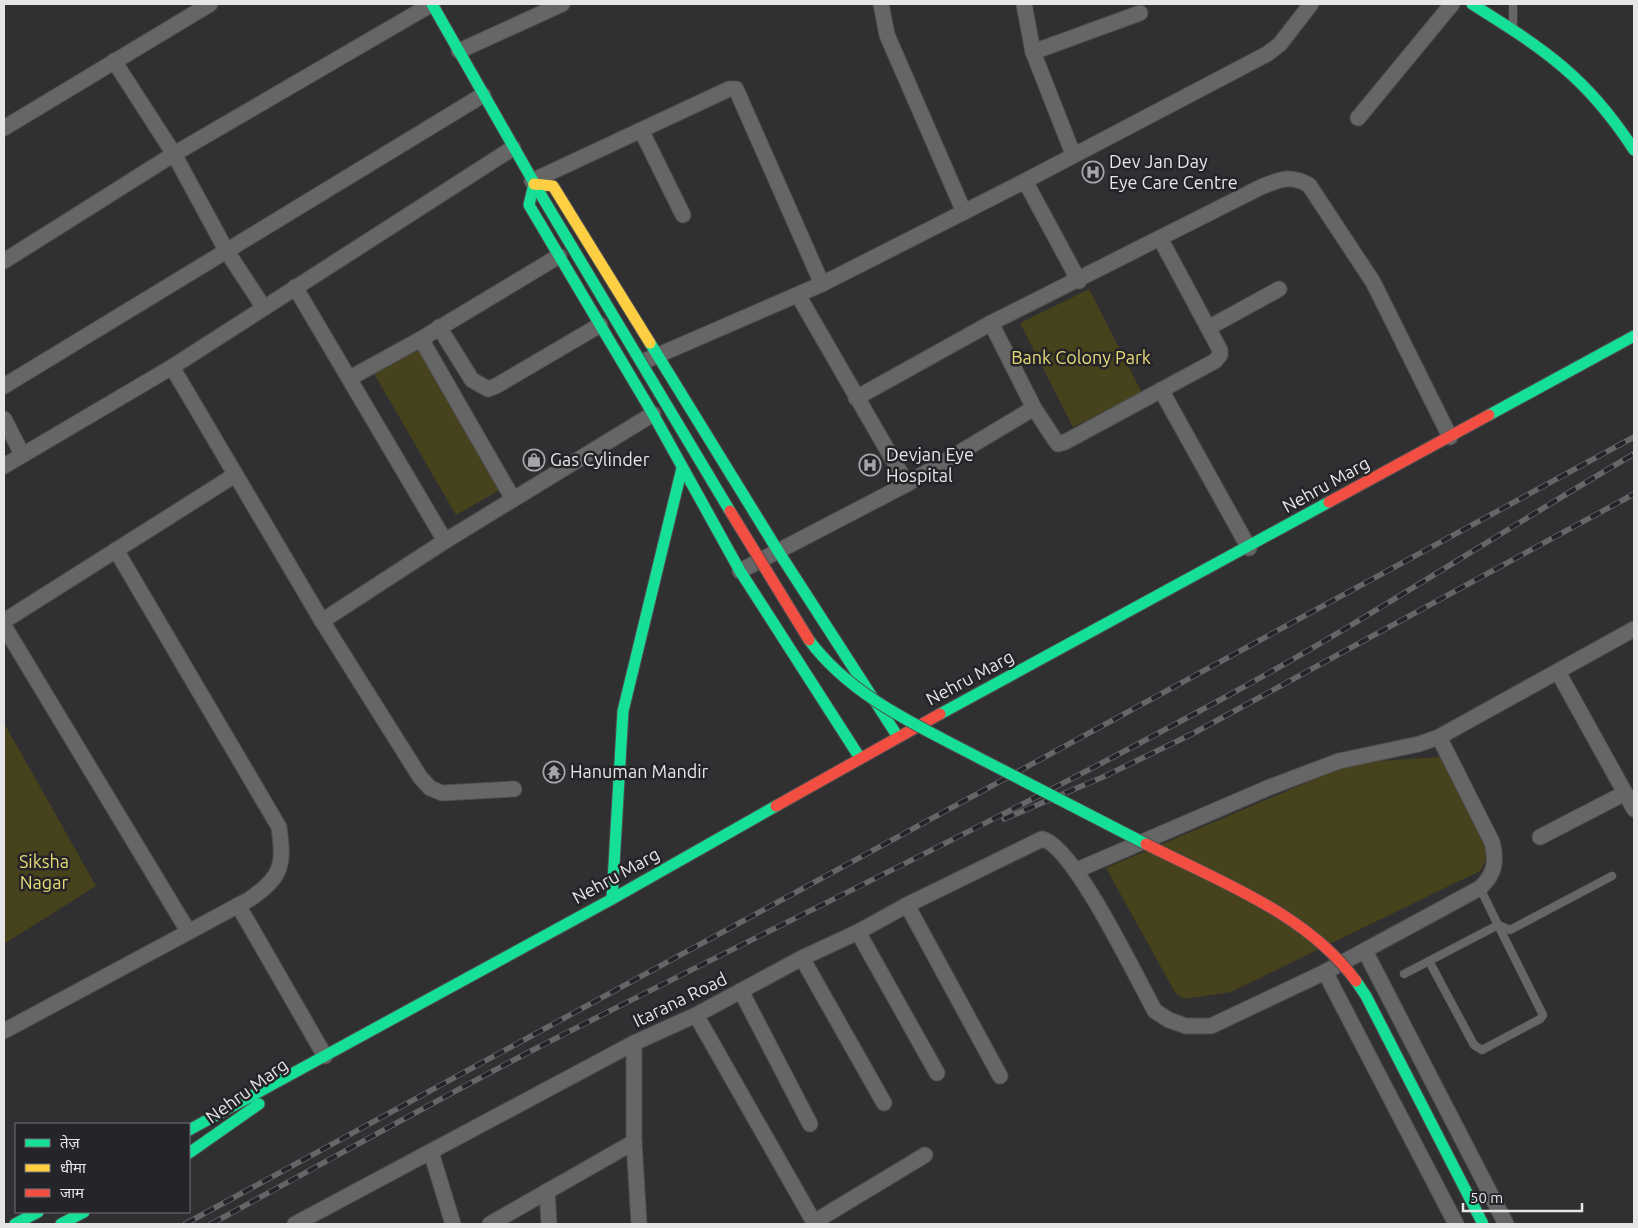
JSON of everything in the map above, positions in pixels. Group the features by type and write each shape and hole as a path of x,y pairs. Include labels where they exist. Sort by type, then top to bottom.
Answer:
{"street":[{"path":"4,128 210,4"},
{"path":"4,261 174,154 432,4 533,182 771,581 819,654 840,676 860,692 909,721 1268,906 1292,919 1320,938 1346,965 1366,996 1483,1224"},
{"path":"459,51 562,4"},
{"path":"881,4 888,35 964,212"},
{"path":"1024,4 1033,52 1073,154"},
{"path":"626,370 822,284 1025,181 1073,154 1267,54 1280,44 1311,4"},
{"path":"1358,118 1452,4"},
{"path":"1472,4 1549,55 1579,80 1612,117 1634,150"},
{"path":"1033,52 1140,13"},
{"path":"114,61 174,154 226,250 264,308"},
{"path":"533,182 729,89 736,89 740,94 822,284"},
{"path":"4,386 483,95"},
{"path":"641,130 683,215"},
{"path":"4,466 172,367 513,148"},
{"path":"856,398 991,323 1161,240 1261,187 1284,178 1294,178 1308,185 1373,282 1450,437"},
{"path":"1025,181 1079,281"},
{"path":"533,182 529,205 653,414 740,571 860,758"},
{"path":"533,182 553,186 778,551 898,737"},
{"path":"991,323 1034,408 1058,444 1065,442 1215,361 1220,355 1220,350 1161,240"},
{"path":"350,378 421,339 559,256"},
{"path":"295,287 444,540"},
{"path":"1208,328 1279,289"},
{"path":"798,295 907,484"},
{"path":"439,327 472,380 488,389 600,325"},
{"name":"Nehru Marg","path":"190,1129 612,899 898,737 1249,548 1634,336"},
{"path":"421,339 512,499"},
{"path":"172,367 322,621 420,777 430,788 442,792 514,790"},
{"path":"1160,390 1249,548"},
{"path":"740,571 907,484 1034,408"},
{"path":"322,621 444,540 653,414"},
{"path":"4,419 22,454"},
{"path":"612,899 623,711 682,468"},
{"path":"4,621 235,475"},
{"path":"4,1031 238,905 266,888 277,873 282,862 278,827 116,550"},
{"path":"4,626 188,932"},
{"path":"1077,870 1270,787 1339,761 1419,744 1440,737 1634,629"},
{"path":"1558,672 1634,809"},
{"path":"1440,737 1492,842 1496,858 1493,870 1489,880 1480,888"},
{"path":"1540,836 1625,793"},
{"name":"Itarana Road","path":"295,1224 634,1043 696,1015 802,958 858,932 907,905 1042,839 1055,844 1077,870 1155,1011 1169,1020 1186,1026 1211,1026 1325,972 1480,888"},
{"path":"238,905 325,1056"},
{"path":"907,905 1000,1076"},
{"path":"858,932 938,1073"},
{"path":"1365,951 1506,1224"},
{"path":"802,958 884,1103"},
{"path":"1325,972 1456,1224"},
{"path":"741,991 810,1124"},
{"path":"696,1015 815,1223 925,1155"},
{"path":"634,1043 634,1142 639,1224"},
{"name":"Nehru Marg","path":"190,1152 325,1056"},
{"path":"490,1224 634,1142"},
{"path":"431,1152 453,1224"},
{"path":"547,1191 549,1224"},
{"path":"15,1224 36,1213"},
{"path":"61,1224 82,1213"}],"lane":[{"path":"1513,4 1513,30"},
{"path":"1498,926 1505,930 1514,929 1612,876"},
{"path":"1429,961 1474,1045 1482,1050 1489,1048 1540,1019 1543,1015 1480,888"},
{"path":"1404,974 1498,926"}],"green space":[{"name":"Bank Colony Park","path":"1089,289 1142,393 1073,427 1020,323"},
{"path":"420,342 505,487 456,515 372,370"},
{"name":"Siksha Nagar","path":"4,723 96,886 4,944"},
{"path":"1440,757 1484,840 1489,855 1480,871 1231,992 1184,999 1176,994 1106,868 1341,768 1378,761"}],"railway":[{"path":"185,1224 1634,437"},
{"path":"211,1224 533,1050 970,831 1229,695 1382,607 1634,454"},
{"path":"1004,819 1103,777 1192,734 1634,494"}],"traffic: fast":[{"path":"432,4 541,195"},
{"path":"1472,4 1543,51 1562,66 1599,103 1634,150"},
{"path":"534,184 529,205 653,414 740,571 860,758"},
{"path":"541,195 730,511"},
{"path":"1489,415 1634,336"},
{"path":"650,343 778,551 898,737"},
{"path":"612,899 623,711 682,468"},
{"path":"940,714 1329,502"},
{"path":"809,640 846,679 867,695 912,723 1146,844"},
{"path":"190,1129 612,899 776,806"},
{"path":"1356,981 1366,996 1483,1224"},
{"path":"190,1152 259,1104"},
{"path":"15,1224 36,1213"},
{"path":"61,1224 82,1213"}],"traffic: slow":[{"path":"534,184 553,186 650,343"}],"traffic: jam":[{"path":"1329,502 1489,415"},
{"path":"730,511 809,640"},
{"path":"776,806 940,714"},
{"path":"1146,844 1232,886 1287,918 1336,957 1356,981"}],"place":[{"name":"Dev Jan Day Eye Care Centre","path":"1093,172"},
{"name":"Gas Cylinder","path":"534,460"},
{"name":"Devjan Eye Hospital","path":"870,465"},
{"name":"Hanuman Mandir","path":"554,772"}]}
